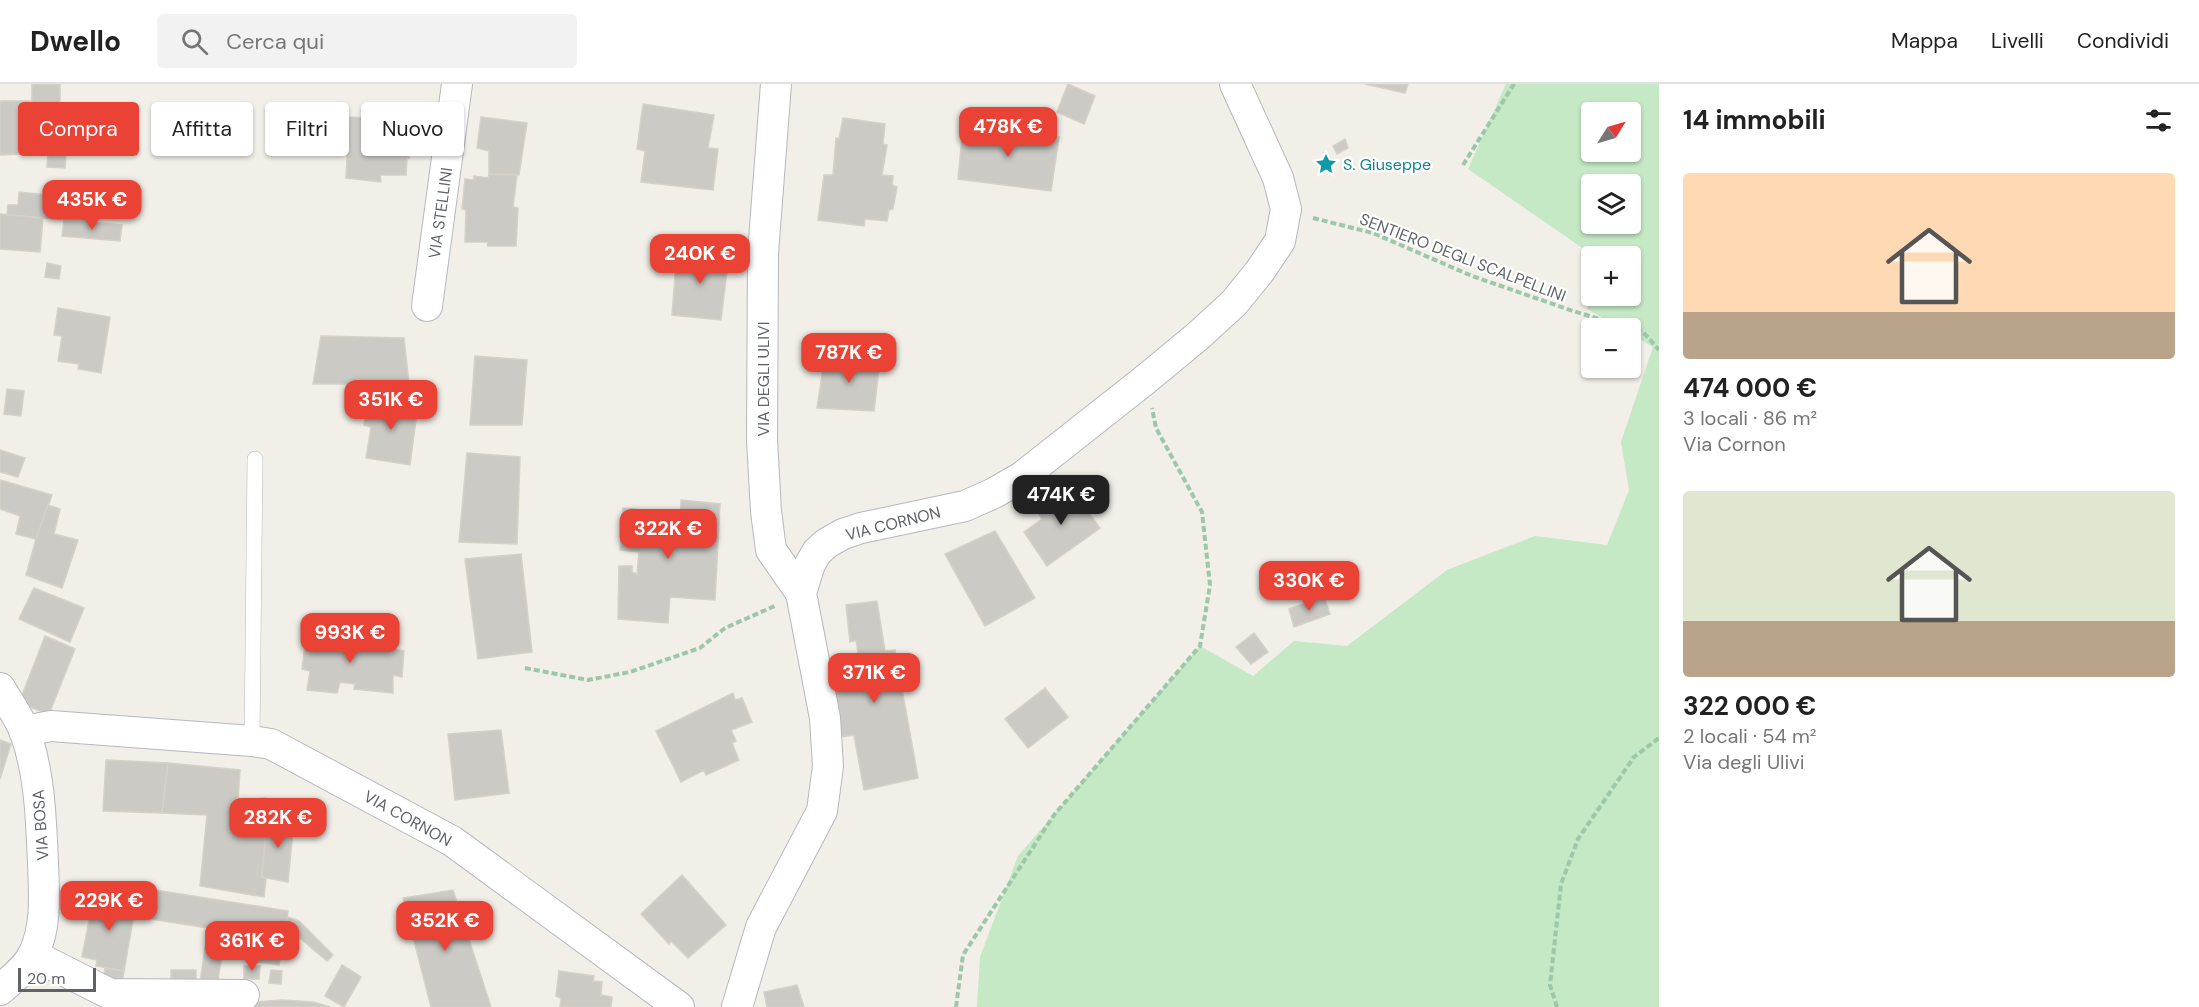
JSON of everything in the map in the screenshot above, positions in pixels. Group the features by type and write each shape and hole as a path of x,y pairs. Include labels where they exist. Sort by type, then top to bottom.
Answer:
{"street":[{"name":"VIA STELLINI","path":"427,306 457,84"},
{"name":"VIA DEGLI ULIVI","path":"776,84 764,253 762,440 766,512 771,550 801,593"},
{"path":"1235,84 1278,178 1286,210"},
{"name":"VIA CORNON","path":"737,1007 761,927 822,811 828,766 825,718 801,593 810,564 817,552 843,534 861,528 965,506 1022,477 1146,379 1234,303 1260,271 1280,241 1286,210"},
{"name":"VIA BOSA","path":"0,688 24,731 34,767 41,805 44,907 41,934 33,955 0,990"},
{"name":"VIA CORNON","path":"24,731 51,726 271,744 452,841 679,1007"},
{"path":"33,955 110,994 200,1001 244,994"}],"lane":[{"path":"252,741 255,459"}],"path":[{"path":"1463,165 1514,84"},
{"name":"SENTIERO DEGLI SCALPELLINI","path":"1286,210 1373,233 1472,276 1573,311 1643,332 1659,350"},
{"path":"956,1007 963,955 1054,815 1200,646 1210,585 1202,512 1156,429 1146,379"},
{"path":"525,668 588,680 630,672 700,648 725,628 801,593"},
{"path":"1557,1007 1550,985 1561,884 1578,839 1634,757 1659,738"}],"green space":[{"path":"1506,84 1659,84 1659,1007 977,1007 980,957 1018,856 1200,646 1253,676 1294,641 1347,646 1447,570 1535,536 1607,545 1629,490 1621,442 1653,347 1641,340 1641,318 1603,318 1587,309 1588,306 1641,306 1641,246 1581,247 1468,169"}],"building":[{"path":"32,84 60,84 60,102 18,102 18,154 0,155 0,101 32,101"},
{"path":"1068,84 1095,96 1084,124 1057,112"},
{"path":"1365,84 1408,84 1405,93"},
{"path":"643,104 714,115 708,148 718,149 713,190 641,182 645,151 637,149"},
{"path":"349,117 361,118 361,156 409,156 406,175 380,175 381,182 346,178 347,156 349,156"},
{"path":"481,117 527,123 519,175 489,174 489,151 477,148"},
{"path":"843,118 885,124 883,144 887,145 882,175 893,176 892,185 897,187 893,209 889,210 887,221 865,219 864,226 818,220 824,175 833,175 836,138 839,139"},
{"path":"963,127 1059,137 1051,191 958,179"},
{"path":"1345,139 1348,148 1337,154 1333,146"},
{"path":"48,156 66,156 65,168 47,167"},
{"path":"489,174 517,175 513,207 518,208 516,246 488,246 487,242 465,242 466,210 462,209 465,179 474,180 474,176 488,178"},
{"path":"47,187 74,189 73,195 94,197 92,222 7,215 8,205 18,205 19,192 47,195"},
{"path":"0,214 43,218 40,252 0,249"},
{"path":"64,220 122,225 120,241 62,236"},
{"path":"677,252 729,255 721,320 672,315"},
{"path":"47,263 61,266 59,279 45,277"},
{"path":"58,308 110,317 101,373 78,369 79,364 58,361 62,336 54,335"},
{"path":"321,336 404,338 409,384 313,384"},
{"path":"859,340 881,343 880,360 858,358"},
{"path":"825,355 880,360 874,411 817,408"},
{"path":"475,356 527,360 522,425 470,425"},
{"path":"7,389 24,391 21,416 4,414"},
{"path":"368,398 418,405 410,465 366,458 371,427 364,425"},
{"path":"0,450 25,458 18,477 0,472"},
{"path":"467,453 520,457 517,544 459,542"},
{"path":"0,480 52,495 36,539 16,534 20,516 0,509"},
{"path":"1069,486 1100,528 1047,566 1024,532 1042,519 1036,509"},
{"path":"681,500 720,504 715,600 670,597 668,623 618,619 619,566 632,566 632,572 637,574 639,552 620,550 623,508 657,511 656,517 677,519 677,526 680,527"},
{"path":"48,505 60,509 54,534 78,540 62,588 26,575"},
{"path":"995,531 1035,598 985,626 945,554"},
{"path":"521,554 532,652 478,659 465,559"},
{"path":"34,588 84,608 70,642 19,619"},
{"path":"1324,597 1330,614 1294,627 1289,609"},
{"path":"877,601 885,651 895,650 918,778 864,790 854,735 840,737 830,681 846,679 844,662 859,660 856,640 850,642 846,605"},
{"path":"323,633 375,641 374,646 404,651 402,677 393,675 393,693 354,689 355,684 340,682 337,693 307,690 310,671 302,669 306,637 322,639"},
{"path":"1254,633 1268,652 1251,664 1236,647"},
{"path":"45,636 75,649 49,714 19,703"},
{"path":"1045,688 1068,717 1028,748 1005,719"},
{"path":"733,693 735,700 742,698 752,722 731,730 736,741 732,743 739,760 706,775 704,770 681,782 656,731"},
{"path":"501,730 509,793 455,800 448,734"},
{"path":"0,740 11,744 0,779"},
{"path":"106,760 168,763 162,813 103,811"},
{"path":"168,763 240,770 238,800 266,798 269,806 262,877 266,879 264,897 200,886 207,815 162,813"},
{"path":"267,816 294,820 288,882 262,877"},
{"path":"682,875 726,925 688,958 671,941 669,944 641,914"},
{"path":"149,889 288,911 279,965 250,961 253,941 225,936 216,992 199,989 208,928 144,918"},
{"path":"453,890 491,1007 431,1007 403,898"},
{"path":"94,895 136,903 124,971 96,966 97,960 82,957"},
{"path":"287,917 299,921 333,955 327,961 295,934 285,931"},
{"path":"342,965 361,977 344,1007 325,996"},
{"path":"244,966 260,966 259,979 244,979"},
{"path":"105,968 124,971 121,989 102,986"},
{"path":"171,970 196,970 196,992 171,992"},
{"path":"271,970 282,971 281,984 269,983"},
{"path":"559,971 594,976 593,981 602,982 601,995 612,997 611,1007 560,1007 561,998 556,996"},
{"path":"797,985 804,1007 767,1007 764,992"},
{"path":"282,1000 313,1002 330,1007 256,1007 256,1002"}],"place":[{"name":"S. Giuseppe","path":"1326,164"}]}
